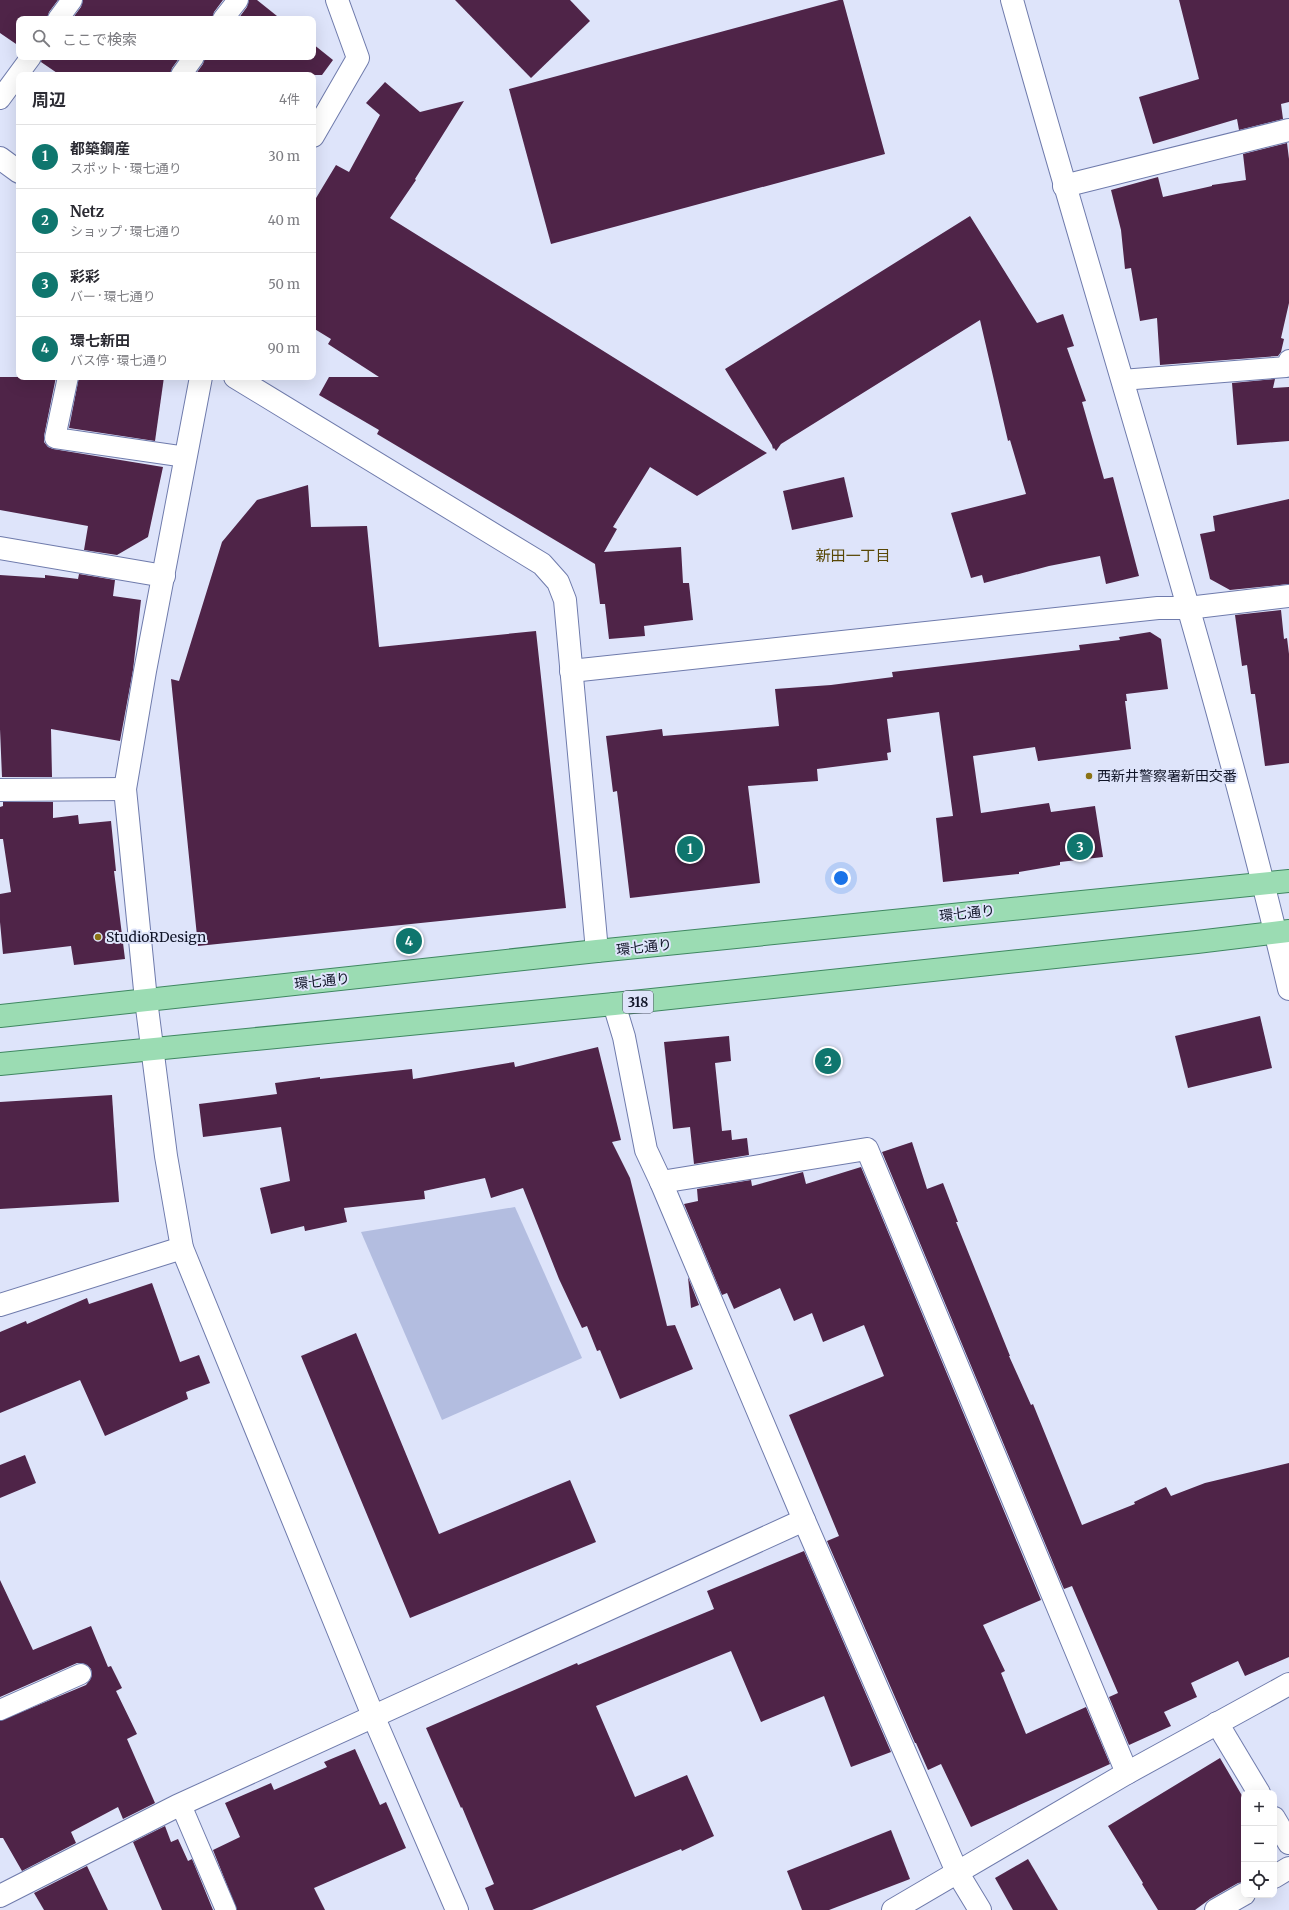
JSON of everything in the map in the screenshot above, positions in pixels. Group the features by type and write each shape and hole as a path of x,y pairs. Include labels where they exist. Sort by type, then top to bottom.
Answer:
{"main road":[{"name":"環七通り","path":"0,1016 597,952 1289,881"},
{"name":"318","path":"0,1064 614,1004 1282,932"}],"street":[{"path":"316,131 358,58 337,0"},
{"path":"1012,0 1064,186 1188,608 1263,883 1282,932 1289,989"},
{"path":"1064,186 1289,130"},
{"path":"0,158 16,170"},
{"path":"200,380 145,671 125,789 146,1000 164,1142 182,1248 374,1718 457,1910"},
{"path":"240,380 542,564 558,582 565,600 597,952"},
{"path":"0,548 164,576"},
{"path":"571,671 1150,609 1188,608 1289,596"},
{"path":"0,790 125,789"},
{"path":"614,1004 624,1037 646,1150 662,1182 804,1520 957,1872 980,1910"},
{"path":"662,1182 867,1149 1127,1773"},
{"path":"0,1305 182,1248"},
{"path":"0,1896 181,1805 804,1520"},
{"path":"893,1910 1127,1773 1289,1684"},
{"path":"1217,1723 1257,1790"},
{"path":"1277,1823 1289,1843"},
{"path":"1277,1875 1289,1868"},
{"path":"1216,1910 1241,1896"}],"lane":[{"path":"60,16 72,0"},
{"path":"225,16 238,0"},
{"path":"20,72 29,60"},
{"path":"183,72 192,60"},
{"path":"0,99 16,77"},
{"path":"1122,380 1286,367 1289,360"},
{"path":"67,380 55,438 186,457"},
{"path":"0,1710 81,1674"},
{"path":"181,1805 226,1910"}],"shaded area":[{"path":"515,1207 582,1358 442,1420 361,1232"}],"building":[{"path":"0,0 58,0 48,16 16,16 16,44 0,33"},
{"path":"83,0 223,0 213,16 74,16 81,7"},
{"path":"249,0 257,0 277,16 240,16 247,7"},
{"path":"455,0 570,0 590,21 531,78"},
{"path":"843,0 885,154 551,244 509,89"},
{"path":"1179,0 1289,0 1289,102 1281,104 1283,119 1239,130 1237,119 1153,144 1139,97 1199,79"},
{"path":"316,46 333,60 322,75 316,75 316,72 197,72 204,60 316,60"},
{"path":"41,60 178,60 171,72 56,72 41,62"},
{"path":"385,82 420,112 464,101 415,179 416,180 390,218 767,453 697,496 650,467 613,527 617,529 604,552 681,547 683,583 689,583 693,620 644,626 645,636 609,639 605,604 600,604 595,564 377,434 379,430 319,395 329,377 379,377 328,344 331,339 316,330 316,198 336,165 349,172 380,115 366,103"},
{"path":"1287,143 1289,159 1289,303 1281,338 1284,339 1281,352 1278,356 1160,365 1157,318 1140,321 1131,268 1125,269 1121,230 1111,190 1158,177 1163,197 1212,185 1246,180 1243,154"},
{"path":"970,216 1037,323 1063,314 1074,346 1067,348 1086,401 1082,402 1104,479 1113,477 1139,576 1106,584 1100,556 1049,566 984,583 982,575 971,578 951,513 1026,494 1010,440 1008,441 980,320 781,444 776,451 774,448 773,449 772,445 725,369"},
{"path":"0,377 16,377 16,380 55,380 44,436 44,442 48,447 163,467 148,537 117,555 84,550 88,526 0,510"},
{"path":"1275,379 1273,388 1289,387 1289,441 1237,445 1232,383"},
{"path":"78,380 164,380 155,441 69,428"},
{"path":"844,477 853,517 792,530 783,491"},
{"path":"308,485 311,527 367,526 379,647 536,631 566,908 198,946 171,679 179,681 222,542 257,500"},
{"path":"1289,499 1289,584 1230,590 1210,579 1200,534 1215,531 1213,516"},
{"path":"79,574 115,580 113,596 141,600 133,670 120,741 51,729 52,777 2,777 0,729 0,575 45,578 45,575 78,579"},
{"path":"1281,610 1284,639 1287,638 1289,654 1289,763 1265,766 1255,694 1251,694 1247,665 1242,666 1235,615"},
{"path":"1150,632 1161,639 1168,689 1126,694 1127,701 1125,701 1131,749 1038,761 1035,747 973,756 981,813 1049,803 1051,812 1095,806 1103,857 1060,862 1060,865 1019,872 1019,874 943,882 936,818 953,816 939,712 887,719 891,752 887,753 888,760 817,769 818,781 748,786 760,883 630,898 617,791 613,792 606,736 662,729 663,736 779,726 775,689 831,685 893,677 892,672 1080,650 1079,645 1120,640 1119,637"},
{"path":"3,802 53,802 53,818 78,815 79,824 111,821 116,871 114,871 125,959 74,965 71,946 3,954 0,922 0,894 11,892 3,839 0,839 0,807 3,806"},
{"path":"1260,1016 1272,1068 1188,1088 1175,1036"},
{"path":"729,1036 731,1061 715,1063 722,1131 731,1130 732,1140 747,1138 749,1155 694,1164 690,1127 673,1129 664,1042"},
{"path":"598,1047 621,1140 612,1142 630,1178 667,1326 675,1325 693,1369 620,1399 600,1350 597,1351 587,1326 582,1328 559,1279 523,1188 491,1198 485,1178 424,1191 425,1199 344,1208 347,1222 305,1231 304,1226 271,1234 260,1188 290,1181 281,1127 203,1137 199,1104 277,1094 275,1083 320,1077 320,1079 412,1069 413,1079 514,1062 515,1067"},
{"path":"112,1095 119,1202 0,1209 0,1102"},
{"path":"912,1142 927,1189 943,1183 958,1222 956,1222 1009,1356 1031,1405 1033,1404 1082,1525 1135,1504 1134,1502 1166,1487 1171,1496 1205,1483 1289,1463 1289,1657 1245,1676 1238,1661 1191,1683 1197,1697 1164,1712 1171,1726 1129,1745 1109,1697 1118,1693 1072,1586 1064,1589 882,1152"},
{"path":"861,1167 1041,1600 983,1625 1005,1671 1001,1673 1026,1734 1086,1707 1110,1764 971,1827 941,1764 928,1770 915,1743 827,1541 839,1536 789,1415 884,1376 864,1325 823,1342 812,1313 794,1321 780,1288 734,1309 727,1293 722,1295 684,1204 698,1201 697,1189 751,1180 752,1186 803,1172 806,1184"},
{"path":"688,1277 699,1305 691,1308"},
{"path":"152,1283 180,1362 199,1355 210,1383 186,1392 188,1399 105,1436 80,1380 0,1413 0,1332 26,1321 27,1324 87,1298 89,1304"},
{"path":"356,1333 439,1534 570,1480 596,1542 410,1618 301,1356"},
{"path":"25,1455 36,1483 0,1498 0,1465"},
{"path":"804,1551 891,1752 851,1767 824,1696 761,1722 731,1651 596,1706 635,1797 687,1775 714,1836 682,1851 681,1849 532,1910 494,1910 485,1888 494,1884 462,1807 461,1808 426,1728 577,1663 578,1665 714,1609 707,1591"},
{"path":"0,1580 33,1650 91,1626 108,1667 111,1666 122,1688 116,1691 137,1734 127,1739 155,1803 123,1819 118,1807 71,1832 76,1843 22,1871 3,1838 0,1838 0,1721 86,1685 92,1675 91,1669 87,1665 77,1663 0,1697"},
{"path":"355,1749 380,1805 386,1802 406,1848 314,1888 325,1910 237,1910 213,1850 240,1837 225,1803 271,1783 274,1790 327,1767 324,1762"},
{"path":"1220,1758 1241,1794 1241,1882 1210,1899 1195,1910 1158,1910 1108,1826"},
{"path":"165,1826 171,1842 178,1839 188,1861 192,1859 213,1910 162,1910 133,1842"},
{"path":"891,1830 910,1879 829,1910 802,1910 787,1871"},
{"path":"1028,1859 1058,1910 1013,1910 995,1878"},
{"path":"87,1866 108,1910 44,1910 34,1893"}],"place":[{"name":"西新井警察署新田交番","path":"1089,776"},
{"name":"彩彩","path":"1080,847"},
{"name":"都築鋼産","path":"690,849"},
{"name":"StudioRDesign","path":"98,937"},
{"name":"環七新田","path":"409,941"},
{"name":"Netz","path":"828,1061"}],"district":[{"name":"新田一丁目","path":"853,555"}]}
